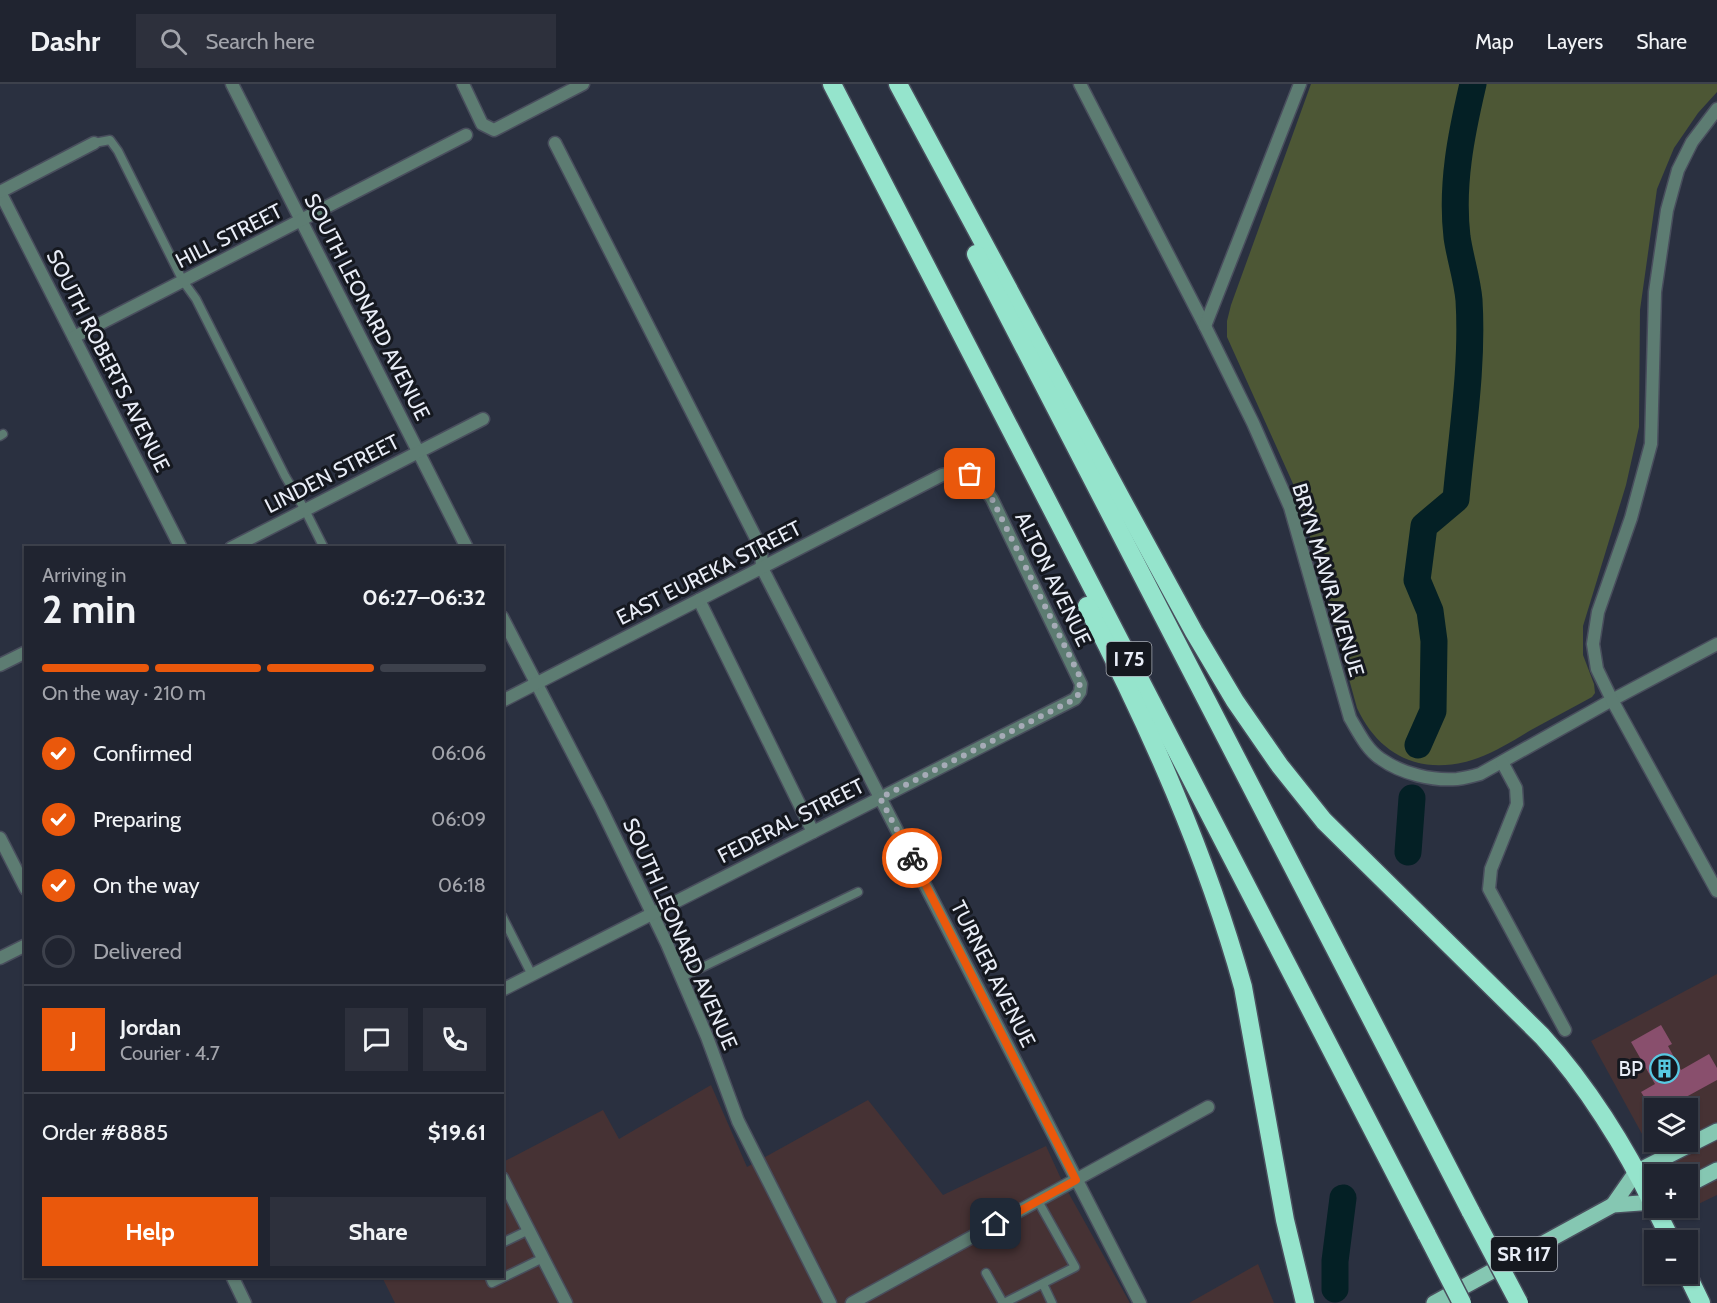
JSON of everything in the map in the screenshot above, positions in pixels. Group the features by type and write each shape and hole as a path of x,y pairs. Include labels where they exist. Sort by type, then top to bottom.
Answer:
{"highway":[{"name":"I 75","path":"832,84 1462,1303"},
{"name":"I 75","path":"888,84 1519,1303"},
{"path":"898,84 1194,632 1235,701 1286,774 1324,821 1563,1059 1624,1148 1644,1187"},
{"path":"974,360 973,370 996,428 1129,688 1148,730 1223,918 1243,987 1285,1220 1305,1303"},
{"path":"1692,1284 1701,1303"}],"main road":[{"name":"SR 117","path":"1434,1303 1613,1205 1636,1172 1717,1131"},
{"path":"1698,1180 1717,1170"},
{"name":"SR 117","path":"1613,1205 1644,1205"}],"street":[{"name":"SOUTH LEONARD AVENUE","path":"232,84 466,546"},
{"path":"463,84 482,124 494,130 583,84"},
{"name":"BRYN MAWR AVENUE","path":"1080,84 1253,423 1290,507 1350,718 1363,740 1380,759 1403,771 1431,777 1458,779 1480,774 1612,700 1717,645"},
{"path":"1205,326 1300,84"},
{"path":"1717,109 1692,142 1678,170 1667,210 1655,292 1650,444 1631,518 1598,612 1593,644 1597,669 1612,700 1717,891"},
{"name":"HILL STREET","path":"74,337 466,135"},
{"name":"TURNER AVENUE","path":"555,143 761,548 762,568 1140,1303"},
{"path":"0,192 94,144"},
{"name":"SOUTH ROBERTS AVENUE","path":"0,192 180,546"},
{"name":"LINDEN STREET","path":"235,546 483,419"},
{"name":"ALTON AVENUE","path":"934,479 951,472 960,472 970,474 982,484 992,499 1079,675"},
{"name":"EAST EUREKA STREET","path":"504,700 934,479"},
{"path":"699,600 813,832"},
{"name":"SOUTH LEONARD AVENUE","path":"504,621 600,806 682,977 738,1121 830,1303"},
{"path":"0,665 24,653"},
{"name":"FEDERAL STREET","path":"504,989 1075,699 1080,692 1079,675"},
{"path":"1502,762 1516,788 1517,804 1491,869 1489,889 1565,1030"},
{"path":"0,838 24,885"},
{"path":"0,958 24,946"},
{"path":"852,1303 1208,1107"},
{"path":"506,1195 529,1230 566,1303"},
{"path":"233,1278 245,1303"}],"lane":[{"path":"94,144 105,140 110,140 114,144 183,281 196,299 323,546"},
{"path":"682,977 858,892"},
{"path":"504,920 532,975"},
{"path":"986,1273 1004,1303 1018,1300 1075,1268 1038,1201"},
{"path":"504,1242 529,1230"},
{"path":"504,1277 543,1258"},
{"path":"490,1278 492,1283 502,1278"},
{"path":"1043,1284 1053,1303"}],"shaded area":[{"path":"1717,974 1717,1195 1698,1204 1698,1164 1659,1164 1652,1152 1698,1152 1698,1098 1644,1098 1644,1138 1591,1041"},
{"path":"711,1085 747,1167 868,1100 943,1195 1046,1146 1063,1183 1130,1303 395,1303 382,1278 504,1278 504,1161 603,1110 619,1139"},
{"path":"1258,1264 1274,1303 1189,1303"}],"green space":[{"path":"1311,84 1717,84 1717,92 1698,113 1674,148 1657,189 1640,310 1639,427 1626,485 1583,626 1583,655 1595,693 1592,697 1499,749 1459,763 1422,764 1391,751 1378,740 1357,708 1299,497 1227,337 1227,321 1231,305"}],"building":[{"name":"BP","path":"1661,1025 1672,1044 1668,1046 1681,1070 1709,1054 1717,1068 1717,1080 1684,1098 1645,1098 1641,1092 1655,1084 1631,1042"}],"waterway":[{"path":"1418,745 1433,711 1434,641 1430,611 1417,580 1424,526 1456,499 1466,400 1470,350 1469,300 1457,237 1455,198 1461,141 1473,84"},
{"path":"1408,852 1412,798"},
{"path":"1335,1289 1335,1261 1343,1198"}],"way so far":[{"path":"912,858 880,798 1075,699 1080,692 1079,675 992,499 982,484 970,474"}],"place":[{"name":"BP","path":"1664,1069"}],"route":[{"path":"912,858 1076,1180 996,1224"}]}
